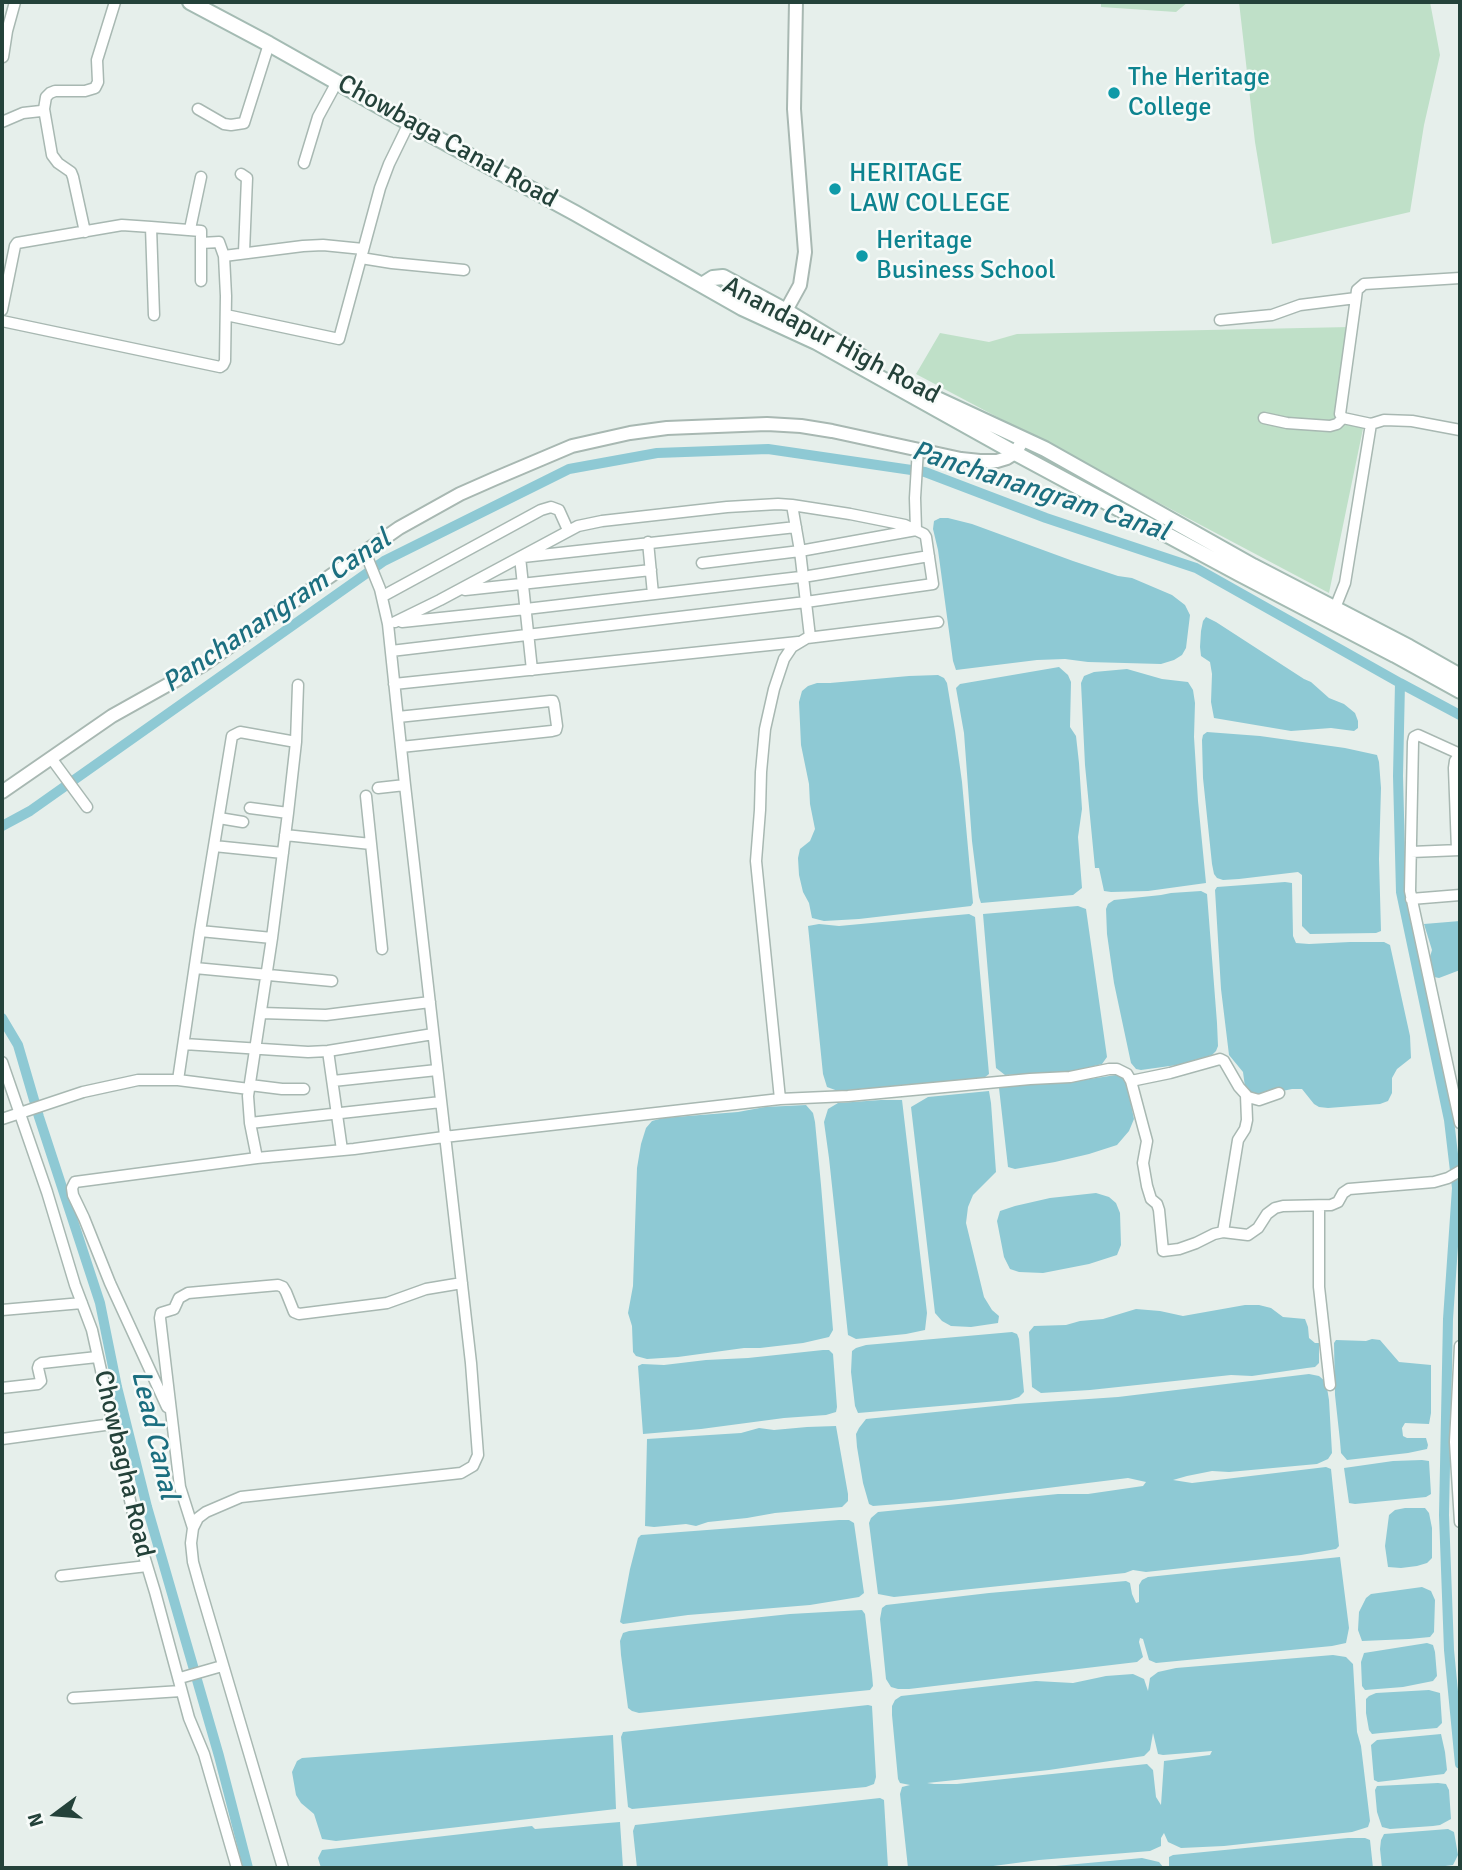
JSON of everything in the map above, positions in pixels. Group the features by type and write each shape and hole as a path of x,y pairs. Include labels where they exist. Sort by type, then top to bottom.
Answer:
{"main road":[{"name":"Chowbaga Canal Road","path":"190,2 520,182 702,285"},
{"name":"Anandapur High Road","path":"1460,676 1253,566 1045,449 1019,446 816,342 742,308 702,285 713,278 723,277 786,311 906,384 1019,446 1240,574 1395,654 1460,691"}],"street":[{"path":"3,57 15,2"},
{"path":"85,232 71,172 52,155 44,109 46,97 50,93 95,88 98,82 97,60 115,2"},
{"path":"778,325 800,285 805,252 794,109 796,2"},
{"path":"198,109 224,124 244,123 269,44"},
{"path":"304,163 318,117 337,82"},
{"path":"2,122 44,109"},
{"path":"226,315 339,339 384,177 409,123"},
{"path":"241,174 247,178 244,253"},
{"path":"190,229 201,177"},
{"path":"2,310 17,243 122,225 201,231 201,281"},
{"path":"151,227 154,315"},
{"path":"2,321 220,367 225,361 224,256 219,242 201,243"},
{"path":"224,256 323,245 392,263 464,270"},
{"path":"1460,278 1364,284 1357,290 1340,411 1343,418 1371,424 1384,420 1412,421 1460,430"},
{"path":"1220,320 1272,315 1294,306 1356,298"},
{"path":"1264,418 1287,423 1330,426 1343,418"},
{"path":"2,792 55,764 112,716 203,665 367,557 385,537 430,510 572,446 630,433 767,424 821,429 980,461 1007,458 1019,446"},
{"path":"1335,608 1345,583 1371,424"},
{"path":"916,530 918,449"},
{"path":"792,505 810,637"},
{"path":"391,623 578,526 727,507 792,505 850,514 916,530 926,537 933,584 806,602 391,651"},
{"path":"382,592 541,510 551,507 559,510 568,530"},
{"path":"518,558 796,527"},
{"path":"702,563 800,551 916,530"},
{"path":"648,542 653,594"},
{"path":"391,623 803,577 929,556"},
{"path":"283,1868 193,1562 193,1528 198,1518 206,1512 241,1497 461,1473 473,1466 478,1455 471,1363 394,684 391,623 382,592 367,557"},
{"path":"518,558 532,670"},
{"path":"458,590 650,570"},
{"path":"394,684 799,642 810,637 938,622"},
{"path":"780,1100 756,861 765,729 784,659 799,642"},
{"path":"257,1158 250,1123 249,1087 288,813 296,742 298,685"},
{"path":"398,717 553,701 557,726 556,730 552,731 401,747"},
{"path":"178,1080 232,736 240,732 296,742"},
{"path":"1411,852 1459,850 1454,768 1460,754 1418,735 1413,742 1411,852 1411,899 1460,1123"},
{"path":"55,764 87,807"},
{"path":"378,788 405,785"},
{"path":"366,796 382,949"},
{"path":"250,808 288,813"},
{"path":"219,818 243,822"},
{"path":"285,835 371,844"},
{"path":"214,846 283,853"},
{"path":"1411,899 1460,895"},
{"path":"200,930 272,938"},
{"path":"195,968 332,981"},
{"path":"261,1013 326,1015 429,1002"},
{"path":"184,1044 295,1052 328,1051 433,1034"},
{"path":"328,1051 342,1150"},
{"path":"1131,1082 1220,1059 1224,1061 1246,1096 1259,1100 1279,1093"},
{"name":"Chowbagha Road","path":"2,1062 23,1113 92,1330 138,1536 180,1678 189,1718 204,1754 237,1868"},
{"path":"171,1417 73,1195 75,1182 257,1158 780,1100 1070,1077 1109,1069 1123,1071 1131,1082 1147,1142 1143,1163 1146,1185 1159,1210 1163,1251 1179,1249 1223,1232 1248,1235 1258,1228 1267,1214 1275,1208 1331,1205 1338,1202 1349,1189 1433,1182 1460,1172"},
{"path":"333,1081 437,1070"},
{"path":"2,1119 83,1092 138,1080 178,1080 304,1089"},
{"path":"1223,1232 1238,1140 1247,1120 1246,1096"},
{"path":"250,1123 441,1102"},
{"path":"1319,1206 1319,1287 1330,1385"},
{"path":"193,1528 180,1487 161,1313 174,1309 183,1295 188,1293 278,1285 286,1292 294,1312 299,1314 387,1303 426,1289 462,1283"},
{"path":"2,1310 82,1303"},
{"path":"1460,1346 1460,1522"},
{"path":"2,1388 38,1384 41,1381 38,1368 42,1363 97,1357"},
{"path":"2,1439 112,1424"},
{"path":"61,1576 147,1566"},
{"path":"180,1678 222,1666"},
{"path":"73,1698 181,1691"}],"green space":[{"path":"1101,2 1188,2 1176,12 1101,7"},
{"path":"1239,2 1430,2 1440,55 1424,125 1410,212 1272,244 1255,142"},
{"path":"1350,327 1339,413 1365,419 1329,593 916,374 940,333 989,342 1017,334"}],"water":[{"path":"940,518 972,524 1073,561 1132,578 1172,595 1185,605 1190,615 1186,648 1182,655 1161,664 1065,659 956,670 933,529 934,521"},
{"path":"1206,617 1311,682 1329,698 1344,704 1355,713 1358,728 1354,731 1331,728 1291,731 1214,718 1210,662 1201,656 1200,647 1203,621"},
{"path":"1059,667 1071,682 1070,727 1076,736 1082,809 1078,837 1082,888 1073,895 981,903 972,841 964,733 956,688 960,684"},
{"path":"1127,669 1162,679 1188,682 1193,690 1198,801 1206,883 1148,891 1111,892 1104,891 1099,868 1095,868 1085,765 1081,683 1084,676 1094,672"},
{"path":"938,675 947,683 955,731 973,903 971,906 859,919 824,921 812,918 799,875 798,858 800,849 810,841 815,829 801,745 799,702 802,691 817,683"},
{"path":"1207,732 1260,736 1377,755 1381,788 1381,931 1310,934 1302,926 1302,875 1298,872 1239,879 1217,878 1212,864 1203,778 1202,740"},
{"path":"1292,883 1293,936 1296,943 1384,942 1390,945 1410,1036 1411,1058 1397,1069 1392,1078 1392,1093 1388,1101 1328,1108 1314,1104 1302,1089 1254,1094 1245,1087 1243,1072 1229,1055 1221,989 1215,890 1217,887"},
{"path":"1201,891 1207,894 1218,1046 1212,1055 1177,1065 1136,1069 1131,1063 1114,983 1106,909 1114,900"},
{"path":"1078,906 1086,909 1107,1057 1102,1064 1075,1071 1005,1075 996,1068 983,914"},
{"path":"969,914 975,917 989,1074 984,1078 838,1091 827,1087 823,1074 808,926 839,926"},
{"path":"1460,921 1460,970 1439,978 1434,977 1429,960 1432,950 1424,924"},
{"path":"1116,1075 1123,1077 1127,1084 1134,1119 1129,1131 1117,1145 1055,1162 1015,1169 1008,1167 999,1088"},
{"path":"989,1091 996,1172 973,1195 966,1223 984,1297 999,1316 998,1323 971,1327 951,1326 935,1313 911,1107 928,1097"},
{"path":"902,1100 927,1313 925,1330 856,1339 848,1335 824,1122 828,1109 838,1103"},
{"path":"806,1105 813,1113 815,1122 833,1330 829,1337 803,1343 678,1357 647,1359 636,1356 633,1352 632,1326 628,1313 633,1286 637,1168 646,1128 652,1121 663,1118"},
{"path":"1096,1193 1109,1197 1116,1203 1120,1213 1121,1245 1117,1255 1089,1264 1043,1273 1010,1269 1004,1257 997,1221 1000,1211 1050,1198"},
{"path":"1259,1305 1271,1308 1283,1317 1305,1319 1309,1338 1319,1343 1319,1363 1315,1367 1252,1376 1231,1375 1090,1390 1041,1393 1032,1387 1029,1332 1034,1326 1066,1325 1103,1319 1136,1309 1183,1316"},
{"path":"1012,1332 1017,1334 1019,1339 1024,1392 1019,1397 858,1413 851,1372 852,1351 856,1348"},
{"path":"1336,1340 1380,1340 1399,1362 1431,1365 1429,1424 1405,1423 1402,1428 1403,1436 1426,1438 1428,1445 1427,1449 1408,1453 1347,1460 1341,1453 1335,1395 1334,1343"},
{"path":"829,1350 833,1354 836,1412 643,1434 638,1366 642,1364 664,1365"},
{"path":"1309,1374 1319,1376 1326,1382 1332,1453 1328,1459 1317,1464 1229,1472 1212,1471 1173,1480 1192,1483 1326,1467 1331,1469 1339,1546 1336,1549 1146,1572 1133,1570 894,1597 878,1594 869,1523 878,1512 1058,1494 1088,1494 1143,1486 1146,1482 1128,1478 951,1500 873,1506 869,1504 863,1483 857,1447 856,1434 866,1419 1118,1397"},
{"path":"836,1426 848,1494 848,1501 842,1507 775,1513 696,1526 645,1526 647,1439 741,1433 759,1428 774,1430"},
{"path":"1429,1461 1431,1494 1426,1497 1349,1503 1344,1468"},
{"path":"1425,1508 1429,1513 1432,1558 1417,1566 1388,1567 1385,1546 1389,1515 1395,1510"},
{"path":"839,1520 854,1523 864,1593 859,1597 810,1605 688,1615 623,1624 620,1622 630,1569 641,1535"},
{"path":"1340,1557 1349,1628 1346,1643 1156,1663 1149,1660 1143,1639 1140,1638 1143,1657 1137,1662 909,1689 891,1687 886,1679 880,1619 882,1608 886,1605 1126,1581 1130,1583 1136,1603 1139,1602 1139,1585 1148,1577"},
{"path":"1422,1587 1431,1591 1435,1600 1434,1632 1430,1637 1362,1641 1358,1630 1359,1612 1366,1598 1371,1594"},
{"path":"862,1610 865,1614 872,1674 873,1686 870,1690 639,1713 628,1708 620,1641 623,1633 790,1614"},
{"path":"1427,1643 1433,1645 1435,1652 1437,1676 1433,1681 1365,1690 1362,1686 1361,1662 1364,1653"},
{"path":"1333,1655 1346,1657 1353,1664 1357,1732 1370,1821 1368,1827 1352,1832 1181,1848 1168,1842 1164,1833 1161,1846 1150,1851 978,1868 908,1868 900,1794 902,1787 910,1785 900,1783 898,1779 892,1715 895,1700 901,1696 1036,1681 1073,1683 1133,1674 1144,1679 1148,1691 1150,1678 1158,1672 1176,1668","holes":["1153,1733 1158,1754 1212,1751 1210,1755 1164,1761 1161,1805 1156,1797 1153,1770 1147,1764 957,1784 927,1783 1049,1770 1144,1756 1150,1750"]},
{"path":"1429,1690 1440,1693 1442,1723 1437,1728 1372,1734 1369,1730 1366,1699 1369,1696 1376,1693"},
{"path":"872,1706 876,1777 874,1784 866,1787 632,1809 628,1807 621,1737 623,1732"},
{"path":"1441,1734 1447,1770 1444,1774 1378,1782 1374,1780 1371,1745 1377,1740"},
{"path":"613,1735 616,1809 336,1841 322,1839 314,1814 296,1795 292,1772 297,1761 302,1758"},
{"path":"1446,1784 1449,1790 1451,1819 1433,1826 1390,1829 1382,1827 1377,1812 1377,1786"},
{"path":"880,1798 884,1800 888,1868 637,1868 633,1831 635,1825"},
{"path":"620,1822 623,1868 321,1868 318,1858 322,1850 532,1826 535,1829"},
{"path":"1448,1829 1454,1832 1458,1855 1453,1865 1382,1868 1380,1849 1384,1834"},
{"path":"1348,1838 1370,1840 1373,1868 1169,1868 1169,1857 1173,1855"},
{"path":"1142,1858 1159,1862 1164,1868 1034,1868"}],"waterway":[{"name":"Panchanangram Canal","path":"2,826 30,811 384,561 569,469 657,453 768,449 925,472 1046,518 1196,568 1460,715"},
{"path":"1400,683 1398,776 1401,892 1449,1120 1457,1188 1448,1319 1444,1515 1449,1650 1460,1764"},
{"name":"Lead Canal","path":"2,1018 18,1045 100,1303 117,1387 147,1507 219,1756 248,1868"}],"place":[{"name":"The Heritage College","path":"1114,93"},
{"name":"HERITAGE LAW COLLEGE","path":"835,189"},
{"name":"Heritage Business School","path":"862,256"}]}
